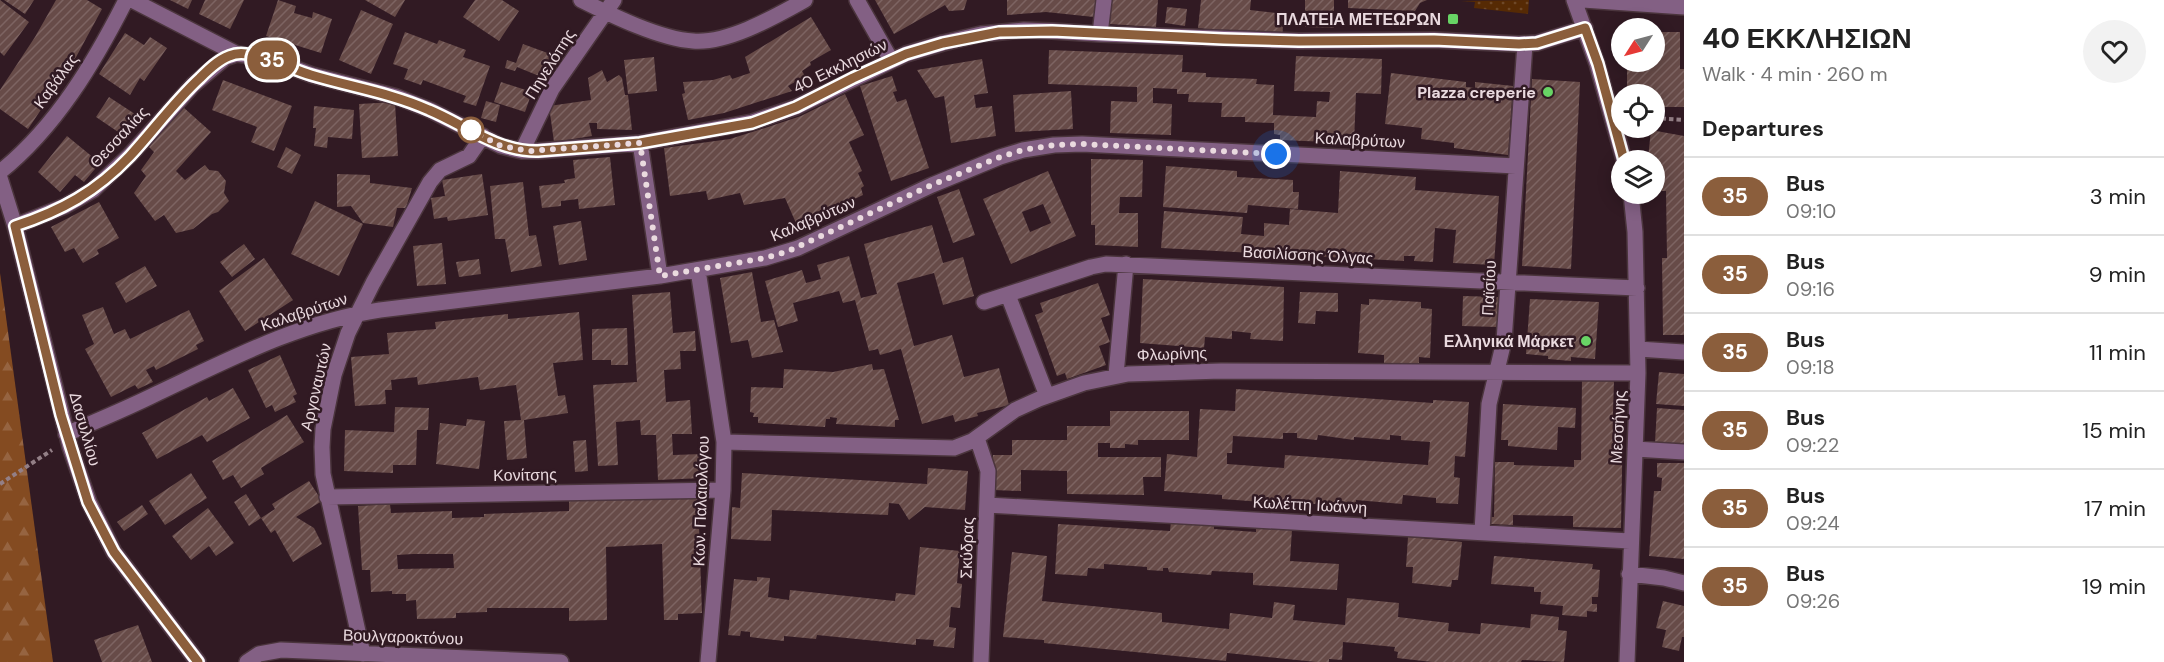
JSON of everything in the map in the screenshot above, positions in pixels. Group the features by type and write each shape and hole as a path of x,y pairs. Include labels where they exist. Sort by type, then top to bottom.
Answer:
{"street":[{"name":"Καβάλας","path":"0,172 14,161 40,133 68,98 92,63 126,0"},
{"name":"40 Εκκλησιών","path":"132,0 237,54 267,58 319,77 397,97 430,110 501,146 522,151 640,143 721,129 780,114 891,60 943,43 981,34 1024,30 1299,41 1434,40 1525,44 1552,39 1585,28"},
{"path":"581,0 609,6 668,36 694,41 730,34 769,19 805,0"},
{"path":"856,0 891,60"},
{"path":"1100,34 1104,0"},
{"path":"1574,0 1599,70 1621,150"},
{"path":"1583,0 1684,7"},
{"name":"Πηνελόπης","path":"522,151 552,89 609,6"},
{"name":"Παϊσίου","path":"1482,532 1489,404 1504,341 1525,44"},
{"name":"Θεσσαλίας","path":"15,226 58,210 93,190 130,155 192,85 225,58 237,54"},
{"name":"Αργοναυτών","path":"363,654 327,497 322,460 323,429 334,375 356,314 430,182 440,170 469,156 483,136"},
{"path":"640,143 660,276"},
{"name":"Καλαβρύτων","path":"66,434 269,341 320,322 356,314 660,276 765,258 786,252 979,164 1023,150 1054,145 1092,145 1516,166"},
{"name":"Δασυλλίου","path":"0,178 3,194 15,226 66,434 88,502 106,539 130,574 198,662"},
{"name":"Μεσσήνης","path":"1627,662 1638,373 1637,288 1632,204"},
{"path":"1116,375 1126,264"},
{"name":"Βασιλίσσης Όλγας","path":"984,302 1091,267 1126,264 1637,288"},
{"name":"Κων. Παλαιολόγου","path":"698,270 724,442 723,490 708,662"},
{"path":"1008,295 1047,396"},
{"path":"1638,350 1684,352"},
{"name":"Φλωρίνης","path":"724,442 940,449 960,447 977,438 1015,410 1047,396 1116,375 1221,371 1638,373"},
{"name":"Σκύδρας","path":"977,438 988,471 981,662"},
{"path":"1635,448 1684,452"},
{"name":"Κονίτσης","path":"327,497 723,490"},
{"name":"Κωλέττη Ιωάννη","path":"987,505 1630,541"},
{"path":"1629,574 1684,583"},
{"name":"Βουλγαροκτόνου","path":"247,662 259,654 272,650 561,662"}],"path":[{"path":"1665,119 1684,120"},
{"path":"1,484 49,453 66,434"}],"green space":[{"path":"0,273 53,662 0,662"}],"shaded area":[{"path":"1529,0 1528,14 1474,8 1475,2 1461,1"}],"building":[{"path":"0,0 29,22 4,56 0,52"},
{"path":"4,0 34,0 25,14"},
{"path":"56,0 87,0 102,9 75,59 28,129 0,109 0,90"},
{"path":"170,0 192,0 188,9"},
{"path":"205,0 244,0 230,29 199,14"},
{"path":"278,0 296,6 294,13 312,18 313,12 332,19 321,53 266,36"},
{"path":"365,0 405,0 395,17"},
{"path":"475,0 502,0 519,11 499,41 463,17"},
{"path":"875,0 967,0 964,10 949,11 945,5 894,34"},
{"path":"1007,0 1096,0 1094,17 1046,12 1007,15"},
{"path":"1111,0 1158,0 1156,27 1109,24"},
{"path":"1201,0 1251,0 1250,10 1284,14 1282,38 1198,28"},
{"path":"1305,0 1334,0 1334,28 1305,27"},
{"path":"1348,0 1427,0 1420,3 1415,11 1348,8"},
{"path":"1167,7 1187,9 1185,26 1165,23"},
{"path":"361,10 393,24 371,74 339,60"},
{"path":"811,17 831,50 810,62 811,65 802,71 805,76 788,86 792,91 724,113 688,120 682,94 685,93 683,82 713,80 730,75 732,79 750,73 745,57"},
{"path":"405,32 437,44 439,40 466,50 463,57 490,66 476,106 463,102 466,96 423,80 421,85 404,79 408,69 393,64"},
{"path":"1665,32 1680,32 1680,69 1684,69 1684,107 1665,107 1665,84 1627,84 1627,72 1665,72"},
{"path":"125,33 144,45 150,37 167,48 144,81 140,78 130,95 99,74"},
{"path":"523,44 553,55 544,78 517,67 515,71 505,68 507,60 516,63"},
{"path":"1049,50 1183,55 1182,72 1206,73 1206,77 1257,79 1256,84 1274,85 1273,115 1316,117 1317,101 1329,102 1330,92 1294,91 1296,56 1382,59 1381,94 1356,93 1354,143 1280,140 1280,135 1274,134 1274,123 1245,122 1245,117 1221,117 1222,103 1188,102 1189,94 1177,94 1177,89 1153,88 1153,103 1172,104 1171,135 1110,133 1111,101 1137,102 1137,87 1048,84"},
{"path":"654,57 657,91 628,94 624,60"},
{"path":"982,59 988,93 974,95 976,108 992,106 996,136 951,143 944,96 935,98 917,70"},
{"path":"602,70 607,82 619,75 622,78 625,95 628,95 632,130 597,129 597,123 589,123 592,136 554,142 549,106 591,100 588,78"},
{"path":"1391,73 1466,82 1466,87 1475,88 1475,82 1513,86 1508,155 1454,148 1454,143 1421,139 1422,128 1385,124"},
{"path":"892,76 897,91 893,92 897,102 906,99 929,168 891,181 860,86"},
{"path":"1532,79 1580,82 1571,269 1522,266"},
{"path":"223,80 292,106 274,151 251,142 257,127 212,110"},
{"path":"501,82 532,92 525,112 494,102"},
{"path":"1071,91 1073,129 1015,132 1013,95"},
{"path":"845,94 864,135 849,142 862,171 858,173 864,186 861,188 863,195 813,219 815,226 799,230 785,198 744,205 740,193 708,200 706,191 670,196 664,148 730,139 801,116"},
{"path":"109,97 141,118 127,138 96,117"},
{"path":"486,101 500,105 496,122 481,118"},
{"path":"395,102 398,156 362,158 359,104"},
{"path":"314,106 354,110 352,139 328,137 327,148 314,146 316,128 313,128"},
{"path":"183,107 211,132 176,171 185,180 205,165 209,170 218,171 226,181 224,193 229,201 218,212 193,229 176,233 164,215 155,221 134,193 146,176 141,170 154,152 148,146"},
{"path":"1665,133 1684,136 1684,335 1663,335 1662,258 1667,258 1665,150 1649,150 1650,138 1665,138"},
{"path":"67,136 100,163 84,182 75,175 60,192 38,172"},
{"path":"286,147 301,155 292,174 277,167"},
{"path":"610,157 615,205 579,209 578,199 561,201 561,206 542,208 539,186 565,183 564,180 575,178 573,160"},
{"path":"1091,159 1143,160 1142,197 1120,197 1119,213 1138,213 1138,247 1095,245 1095,225 1091,225"},
{"path":"1166,166 1237,171 1237,177 1293,180 1293,192 1299,192 1298,209 1248,205 1247,213 1163,207"},
{"path":"1048,171 1076,236 1011,264 983,199","holes":["1043,204 1051,223 1030,232 1022,212"]},
{"path":"1340,171 1416,177 1415,190 1499,196 1494,265 1453,263 1456,230 1435,228 1433,262 1414,261 1415,256 1404,256 1404,261 1161,248 1164,211 1243,217 1241,234 1264,236 1264,223 1289,225 1290,209 1338,213"},
{"path":"337,174 370,175 370,183 412,188 406,208 397,208 393,227 363,223 351,206 337,207"},
{"path":"482,174 488,215 448,221 447,217 434,219 431,198 445,196 442,180"},
{"path":"523,182 529,236 536,235 542,266 511,272 505,239 495,239 490,186"},
{"path":"959,189 975,235 953,243 937,197"},
{"path":"315,201 363,224 339,276 291,254"},
{"path":"99,202 119,238 97,250 99,254 83,263 74,248 65,252 51,227"},
{"path":"581,221 587,260 559,265 553,226"},
{"path":"932,225 943,263 963,257 974,296 943,305 934,273 897,283 914,346 952,335 964,377 999,368 1009,405 977,413 978,416 955,422 953,415 922,424 901,349 880,355 878,349 869,351 855,300 843,303 839,291 793,303 798,321 778,327 765,281 802,270 806,283 821,279 817,265 849,256 861,298 877,294 864,244"},
{"path":"442,243 446,284 417,286 413,246"},
{"path":"244,244 255,259 232,277 220,262"},
{"path":"264,258 293,300 245,331 219,291"},
{"path":"479,259 481,274 459,277 456,262"},
{"path":"145,266 157,286 126,303 115,283"},
{"path":"752,272 761,322 774,320 783,352 752,358 748,340 731,343 720,278"},
{"path":"1143,279 1284,287 1283,341 1250,339 1251,333 1232,331 1232,339 1205,337 1204,348 1140,343"},
{"path":"1098,283 1110,315 1101,318 1110,342 1099,346 1106,365 1067,379 1065,373 1057,376 1035,315 1043,312 1040,303"},
{"path":"670,292 673,333 695,331 696,351 680,351 681,369 664,370 666,402 690,400 692,434 672,434 673,455 702,454 703,478 658,480 656,435 641,435 640,420 616,422 618,465 598,466 593,385 637,382 632,295"},
{"path":"1300,292 1338,293 1338,312 1316,311 1315,324 1298,323"},
{"path":"1463,296 1498,297 1497,327 1462,326"},
{"path":"1369,299 1421,302 1421,308 1432,309 1430,358 1419,357 1419,365 1384,363 1384,355 1358,353 1361,304 1369,305"},
{"path":"1530,299 1599,302 1595,359 1571,357 1571,361 1526,354"},
{"path":"103,307 114,334 125,329 130,339 189,310 204,341 196,345 198,349 156,370 154,366 146,370 153,382 138,389 135,385 111,397 85,349 94,344 82,315"},
{"path":"579,312 583,360 553,363 558,396 565,395 568,413 524,420 527,458 507,460 504,421 521,420 516,385 480,390 478,377 418,385 417,377 391,380 392,390 385,390 386,404 355,406 351,357 389,354 387,333 436,329 435,322 508,314 508,319"},
{"path":"627,328 628,365 611,365 611,360 592,360 592,329"},
{"path":"280,355 297,394 293,396 296,402 275,412 272,405 266,408 248,370"},
{"path":"872,364 873,370 884,369 899,420 895,420 895,427 836,424 837,418 830,417 826,419 825,427 758,423 758,417 753,417 754,413 750,412 751,387 783,388 784,369 833,372"},
{"path":"1659,372 1684,374 1684,406 1656,404"},
{"path":"1582,379 1614,380 1613,415 1623,415 1621,528 1573,527 1573,516 1513,515 1513,525 1490,524 1490,517 1494,517 1495,462 1574,467 1574,460 1581,460"},
{"path":"233,388 250,418 207,442 202,435 157,459 142,433 207,397 209,401"},
{"path":"1236,389 1433,403 1433,400 1469,402 1465,457 1455,456 1454,477 1460,478 1458,504 1436,503 1436,498 1403,495 1402,504 1356,500 1356,507 1222,499 1222,495 1164,491 1167,454 1197,457 1200,409 1235,411","holes":["1283,433 1297,433 1297,438 1317,440 1318,435 1354,440 1354,437 1390,440 1390,435 1401,436 1401,440 1430,442 1428,465 1285,455 1284,468 1227,464 1227,453 1232,453 1233,436 1283,439"]},
{"path":"1503,404 1576,408 1575,428 1558,427 1557,450 1508,446 1508,440 1501,440"},
{"path":"395,407 429,408 428,430 417,430 416,465 393,465 393,473 344,471 345,430 394,432"},
{"path":"1657,408 1684,410 1684,444 1655,442"},
{"path":"1110,411 1189,411 1189,440 1138,440 1138,445 1125,444 1125,448 1110,448 1110,443 1098,443 1098,457 1161,457 1161,477 1143,477 1144,495 1067,494 1067,471 1021,470 1021,491 993,490 993,455 1012,455 1012,440 1067,440 1067,426 1110,426"},
{"path":"287,415 304,442 261,468 264,474 241,488 233,475 223,480 212,461"},
{"path":"467,419 485,421 479,469 436,464 440,423 466,426"},
{"path":"586,440 588,471 575,472 573,441"},
{"path":"1657,463 1684,463 1684,559 1649,556 1654,491 1661,491 1662,478 1657,477"},
{"path":"928,468 968,471 965,510 925,507 909,520 899,504 889,503 888,515 772,510 771,541 731,539 732,507 740,508 742,473 927,484"},
{"path":"191,473 207,498 165,525 149,501"},
{"path":"309,481 322,501 296,517 314,528 322,544 293,562 275,530 271,533 261,518 275,509 272,504"},
{"path":"246,494 261,518 249,526 234,502"},
{"path":"698,497 702,613 678,614 678,620 664,620 662,544 606,547 607,620 569,621 569,608 487,608 487,612 456,613 456,618 417,619 416,600 406,601 406,594 392,594 392,591 371,592 370,570 362,570 358,506 390,504 391,513 452,511 452,518 484,517 484,514 569,511 569,500","holes":["453,554 454,568 398,569 397,555"]},
{"path":"142,505 148,514 124,531 117,522"},
{"path":"208,508 234,543 216,556 209,546 191,560 172,536"},
{"path":"1171,521 1214,524 1214,529 1256,532 1256,527 1292,529 1290,561 1339,564 1337,590 1253,585 1253,573 1212,571 1211,575 1169,572 1168,568 1163,568 1163,571 1147,570 1147,567 1104,564 1104,569 1088,568 1087,576 1055,574 1058,524 1170,531"},
{"path":"1408,537 1462,542 1458,580 1452,580 1451,587 1412,583 1413,567 1406,567"},
{"path":"920,547 960,551 957,583 962,584 960,608 951,607 949,627 956,628 954,648 933,646 934,640 916,639 916,645 817,635 816,639 784,636 784,641 750,637 750,632 741,631 740,636 728,635 734,579 757,581 757,577 770,578 768,597 789,600 790,590 895,601 896,593 915,595"},
{"path":"1012,552 1047,556 1042,601 1162,613 1162,622 1229,629 1230,613 1272,618 1274,602 1295,605 1293,620 1345,625 1347,598 1399,603 1398,617 1449,623 1448,631 1480,634 1481,623 1530,628 1531,614 1559,617 1558,630 1567,631 1564,662 1522,660 1521,662 1432,662 1397,658 1398,652 1394,651 1395,647 1343,642 1342,660 1329,659 1329,662 1316,662 1227,653 1226,661 1003,637"},
{"path":"1494,556 1593,564 1592,569 1600,570 1598,597 1592,597 1592,604 1597,604 1597,612 1587,611 1587,617 1562,615 1563,606 1540,604 1541,592 1534,592 1534,587 1491,584"},
{"path":"1663,601 1684,606 1684,637 1682,637 1679,651 1662,647 1666,630 1656,628"},
{"path":"138,625 152,662 102,662 94,640"}],"bus line":[{"name":"35","path":"198,662 114,552 88,502 61,415 15,226 51,213 93,190 121,165 192,85 231,55 250,54 267,58 312,75 397,97 430,110 501,146 522,151 538,151 640,143 752,123 796,107 906,54 981,34 1024,30 1224,39 1434,40 1519,44 1537,43 1585,28 1598,64 1621,150"}],"place":[{"name":"ΠΛΑΤΕΙΑ ΜΕΤΕΩΡΩΝ","path":"1453,19"},
{"name":"Plazza creperie","path":"1548,92"},
{"name":"Ελληνικά Μάρκετ","path":"1586,341"}],"route":[{"path":"471,130 501,146 516,150 538,151 640,143 660,276 765,258 798,248 979,164 1023,150 1054,145 1082,144 1276,154"}]}
